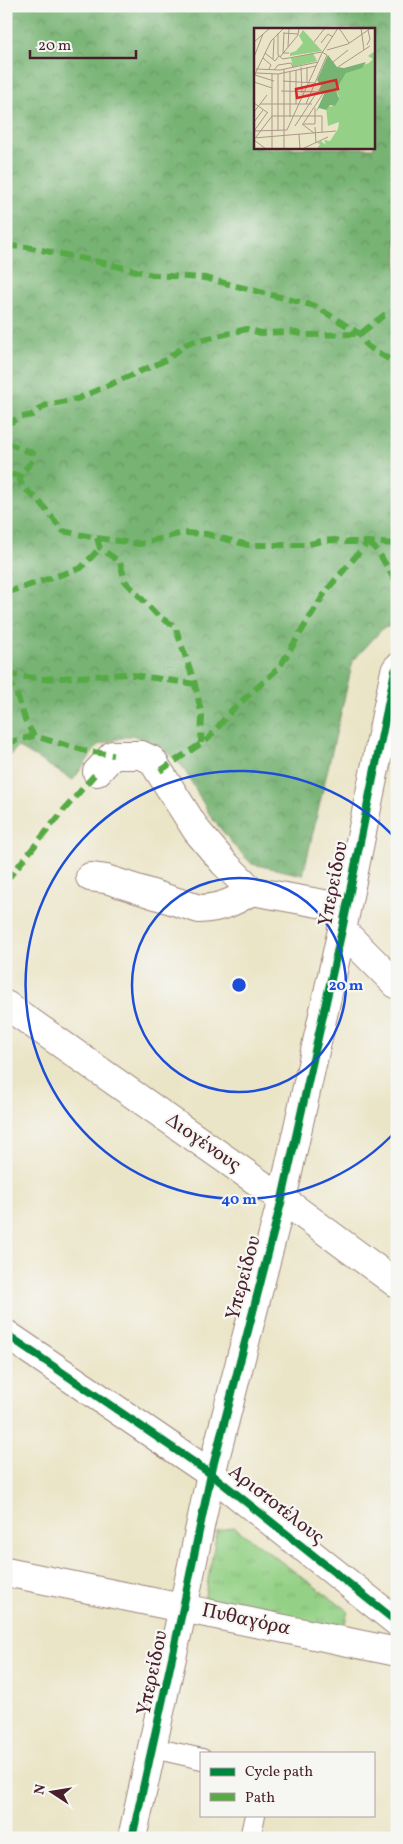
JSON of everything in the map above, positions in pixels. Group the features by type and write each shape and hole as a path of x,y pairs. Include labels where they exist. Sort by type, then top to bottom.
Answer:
{"street":[{"name":"Υπερείδου","path":"132,1838 184,1608 211,1474 282,1198 397,668"},
{"path":"98,772 113,755 140,755 152,760 197,831 224,863 252,891 344,919 397,986"},
{"path":"90,877 114,882 199,909 230,904 252,891"},
{"name":"Διογένους","path":"6,1005 282,1198 397,1284"},
{"name":"Αριστοτέλους","path":"6,1334 211,1474 397,1622"},
{"name":"Πυθαγόρα","path":"6,1572 397,1652"}],"lane":[{"path":"153,1748 200,1759"},
{"path":"250,1838 255,1816"}],"green space":[{"path":"6,6 388,6 397,22 397,625 383,628 353,661 303,875 252,864 236,848 211,817 183,767 160,746 132,735 98,745 73,780 18,747 6,759"},
{"path":"234,1527 348,1611 343,1631 204,1601 217,1531"}],"marked path":[{"path":"6,246 27,247 153,275 205,278 315,306 360,334 367,346 392,361 397,370"},
{"path":"6,425 18,418 32,415 46,405 77,399 166,360 188,343 247,329 261,333 290,332 307,335 360,334 384,315 397,314"},
{"path":"6,444 17,446 33,453 33,460 21,474 22,486 39,501 63,531 140,544 182,533 206,534 248,545 306,545 335,540 397,544"},
{"path":"6,476 21,474"},
{"path":"97,538 100,548 120,562 125,581 159,617 175,626 195,684 202,716 201,743"},
{"path":"368,542 377,550 397,582"},
{"path":"160,771 208,739 232,710 279,668 326,591 368,542"},
{"path":"6,593 81,568 100,548"},
{"path":"6,674 43,679 126,674 195,684"},
{"path":"6,679 16,692 26,722 34,736"},
{"path":"6,743 34,736 86,751 113,755"},
{"path":"6,881 97,772"}],"cycle path":[{"path":"132,1838 211,1474 282,1199 342,930 397,668"},
{"path":"6,1334 211,1474 397,1622"}]}
